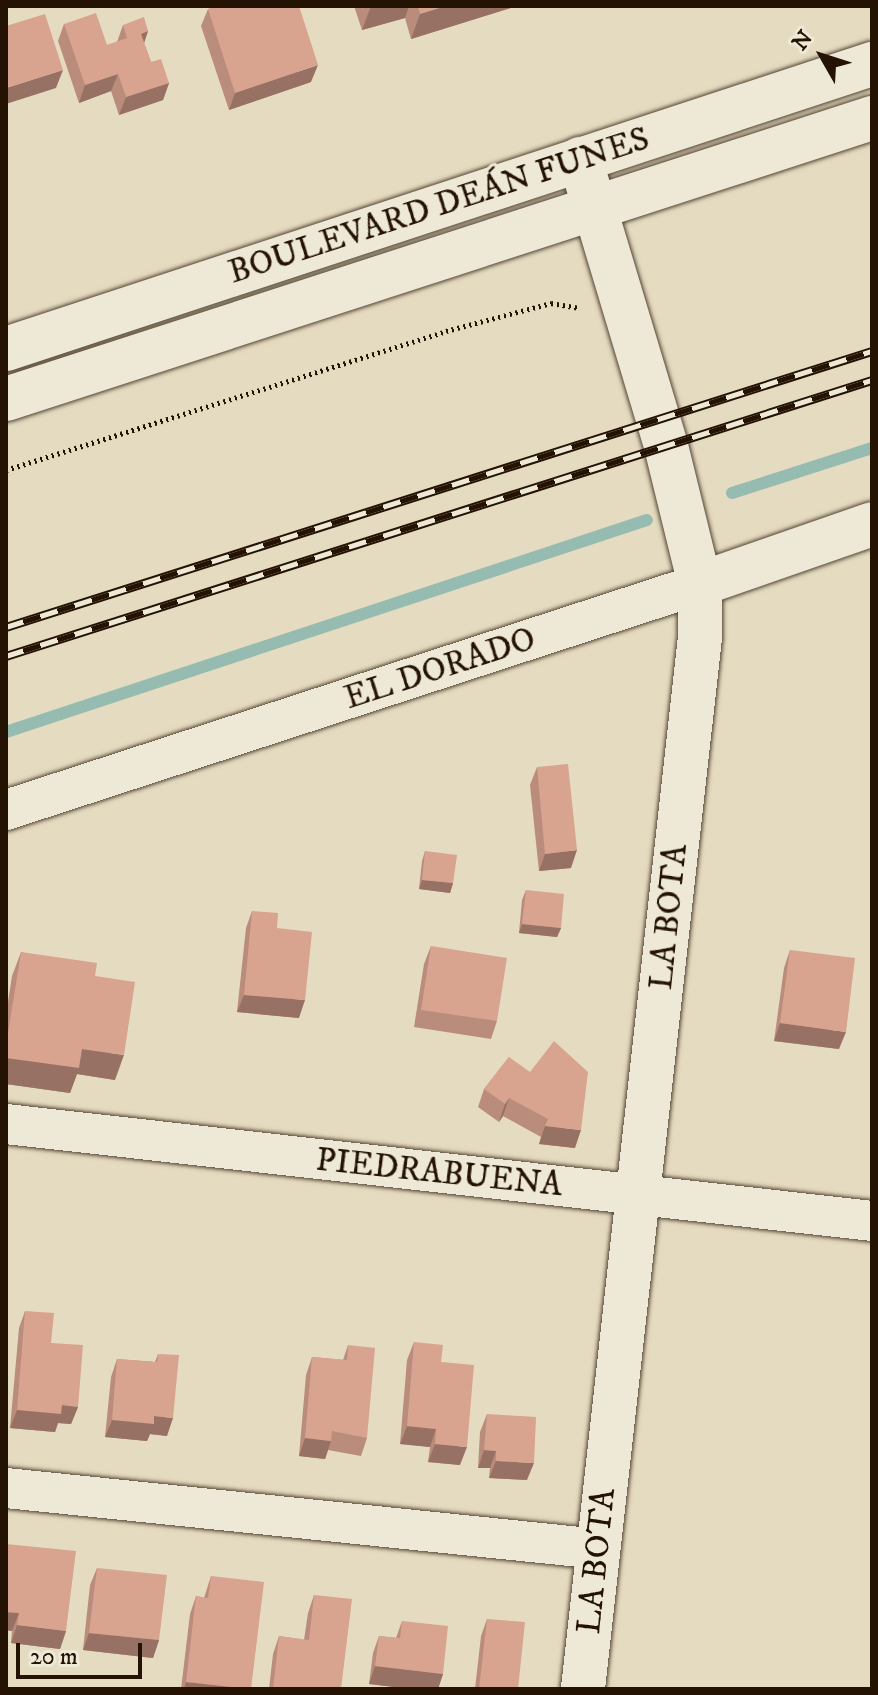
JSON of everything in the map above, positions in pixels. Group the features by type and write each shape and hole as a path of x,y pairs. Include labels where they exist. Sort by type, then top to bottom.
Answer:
{"main road":[{"name":"BOULEVARD DEÁN FUNES","path":"6,349 872,64"},
{"name":"BOULEVARD DEÁN FUNES","path":"6,399 872,118"},
{"name":"LA BOTA","path":"580,159 700,584 700,637 583,1689"},
{"name":"EL DORADO","path":"700,584 872,524"}],"street":[{"name":"EL DORADO","path":"6,810 700,584"},
{"name":"PIEDRABUENA","path":"6,1124 872,1221"},
{"path":"6,1488 599,1549"}],"path":[{"path":"6,470 551,303 629,324"}],"building":[{"path":"215,6 299,6 318,65 235,93 208,9"},
{"path":"418,6 446,6 420,14"},
{"path":"96,13 107,45 127,38 123,25 144,17 148,31 141,34 151,62 161,59 169,83 126,97 118,74 85,85 64,24"},
{"path":"45,14 63,70 6,88 6,26"},
{"path":"568,764 577,850 545,854 537,767"},
{"path":"425,851 457,855 453,883 422,880"},
{"path":"526,890 564,894 561,928 522,924"},
{"path":"252,911 278,913 277,928 312,932 305,1000 244,995"},
{"path":"431,946 507,958 497,1021 421,1010"},
{"path":"790,950 855,958 846,1032 780,1023"},
{"path":"21,952 97,963 95,976 135,982 124,1055 82,1049 79,1068 6,1058"},
{"path":"554,1041 588,1072 581,1130 545,1126 548,1119 509,1098 505,1104 484,1089 509,1057 530,1072"},
{"path":"25,1311 54,1313 51,1343 83,1345 78,1407 62,1405 61,1414 17,1410"},
{"path":"414,1342 443,1345 441,1362 474,1365 467,1447 435,1444 436,1429 407,1426"},
{"path":"348,1345 375,1348 367,1438 332,1431 331,1441 305,1438 312,1357 347,1360"},
{"path":"158,1354 179,1355 173,1418 154,1416 154,1424 112,1420 117,1359 157,1362"},
{"path":"487,1414 536,1417 534,1463 496,1461 496,1451 484,1450"},
{"path":"6,1544 76,1551 66,1631 17,1625 19,1613 6,1612"},
{"path":"97,1568 167,1575 159,1640 89,1633"},
{"path":"211,1576 264,1582 251,1689 186,1682 196,1596 208,1598"},
{"path":"314,1595 352,1599 341,1689 273,1689 279,1636 309,1640"},
{"path":"487,1619 525,1622 518,1689 479,1689"},
{"path":"402,1621 448,1626 443,1674 375,1666 379,1636 400,1638"}],"waterway":[{"path":"732,493 872,448"},
{"path":"6,732 647,520"}],"railway":[{"path":"6,627 872,351"},
{"path":"6,656 872,380"}]}
